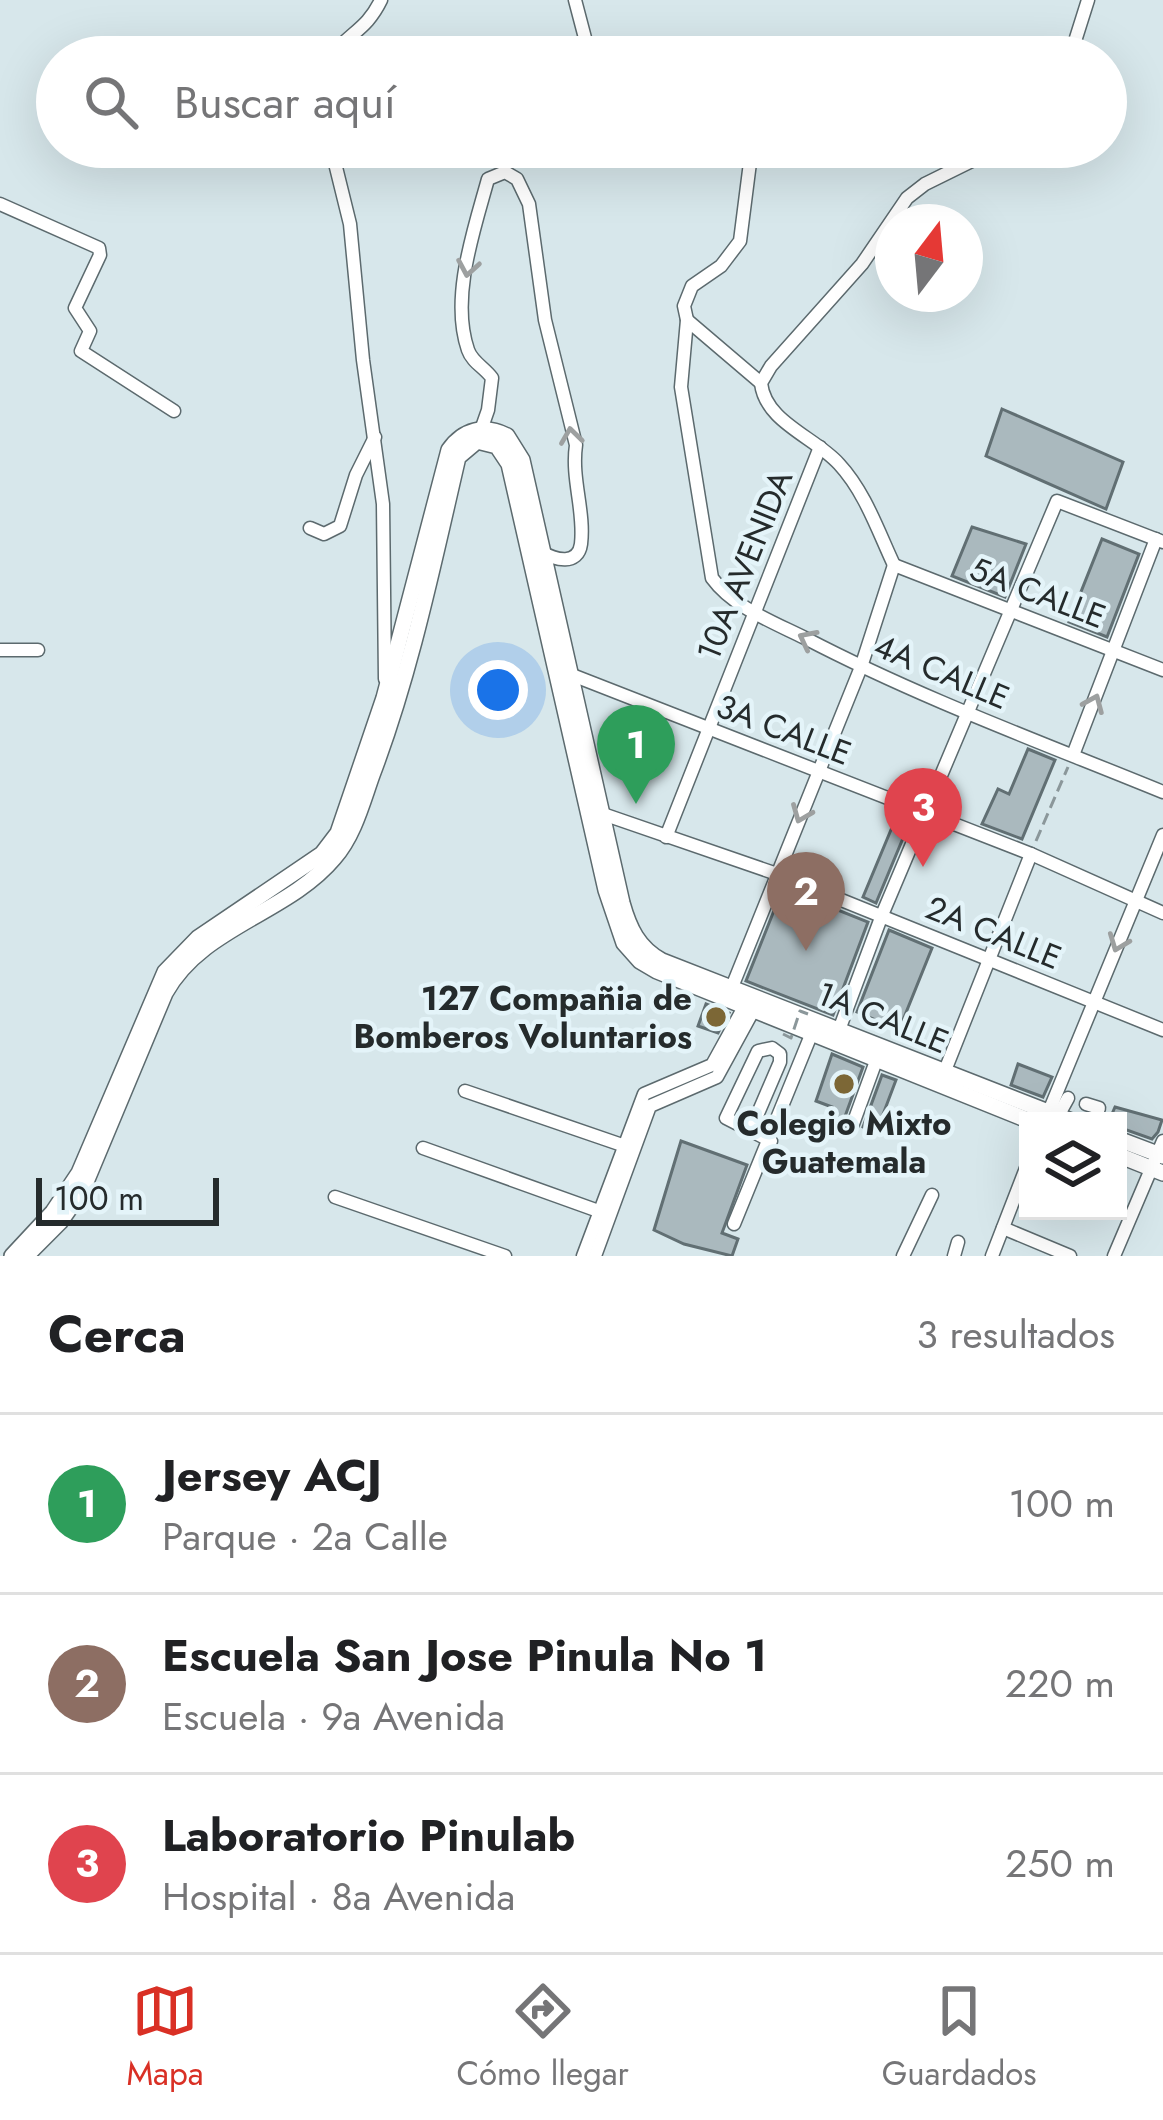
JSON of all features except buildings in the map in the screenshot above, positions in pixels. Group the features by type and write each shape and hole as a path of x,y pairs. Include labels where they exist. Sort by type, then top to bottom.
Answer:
{"main road":[{"path":"12,1256 53,1212 79,1173 165,972 194,941 288,880 334,841 384,698 449,451 462,437 481,430 502,434 517,447 616,928 636,958 671,970"},
{"path":"26,1256 83,1190 165,993 180,969 212,941 316,877 347,839 396,709 458,457 477,441 497,446 509,464 631,931 671,970"},
{"name":"1A CALLE","path":"671,970 732,987 836,1038 1019,1116"},
{"name":"1A CALLE","path":"671,970 812,1035 836,1038"},
{"name":"1A CALLE","path":"879,1055 944,1073 1041,1112"},
{"path":"1127,1143 1159,1159"},
{"path":"1127,1156 1159,1159"}],"street":[{"path":"351,36 367,26 381,0"},
{"path":"575,0 584,36"},
{"path":"1077,36 1088,0"},
{"path":"337,168 350,224 383,504 384,698"},
{"path":"732,987 861,667 894,565 862,494 838,463 772,411 761,383 688,320 687,292 721,266 740,241 749,168"},
{"path":"761,383 862,264 907,198 957,168"},
{"path":"481,430 492,378 469,354 463,325 464,284 488,179 505,172 517,179 529,204 545,320 576,445 573,466 581,545 566,560 542,552"},
{"path":"0,204 99,248 75,308 90,331 81,351 174,411"},
{"name":"4A CALLE","path":"688,320 681,387 712,578 753,612 861,667 1163,792"},
{"path":"310,528 324,534 340,526 356,475 376,436"},
{"name":"10A AVENIDA","path":"666,837 820,447"},
{"path":"836,1038 882,916 1057,502 1160,541 1072,755"},
{"name":"5A CALLE","path":"894,565 1163,670"},
{"path":"0,650 38,650"},
{"name":"3A CALLE","path":"562,672 1031,854 1163,913"},
{"name":"2A CALLE","path":"600,813 777,874 1163,1030"},
{"path":"1058,1112 1095,1002 1163,835"},
{"path":"944,1073 1031,854"},
{"path":"595,1256 644,1094 712,1065 749,1009"},
{"path":"583,1256 606,1214 650,1106 717,1077 749,1009"},
{"path":"734,1224 812,1035"},
{"path":"750,1132 781,1062 772,1048 758,1051 725,1118 750,1132 771,1141"},
{"path":"853,1124 879,1055"},
{"path":"465,1091 625,1146"},
{"path":"1060,1112 1068,1098"},
{"path":"1086,1104 1099,1108 1097,1112"},
{"path":"423,1148 606,1214"},
{"path":"1114,1256 1159,1159"},
{"path":"992,1256 1019,1186"},
{"path":"903,1256 932,1195"},
{"path":"335,1197 505,1256"},
{"path":"1003,1228 1070,1256"}],"path":[{"path":"1031,854 1072,755"},
{"path":"783,1034 791,1038 800,1011 808,1014"}],"place":[{"name":"Jersey ACJ","path":"636,804"},
{"name":"Laboratorio Pinulab","path":"923,867"},
{"name":"Escuela San Jose Pinula No 1","path":"806,951"},
{"name":"127 Compañia de Bomberos Voluntarios","path":"716,1017"},
{"name":"Colegio Mixto Guatemala","path":"844,1084"}]}
